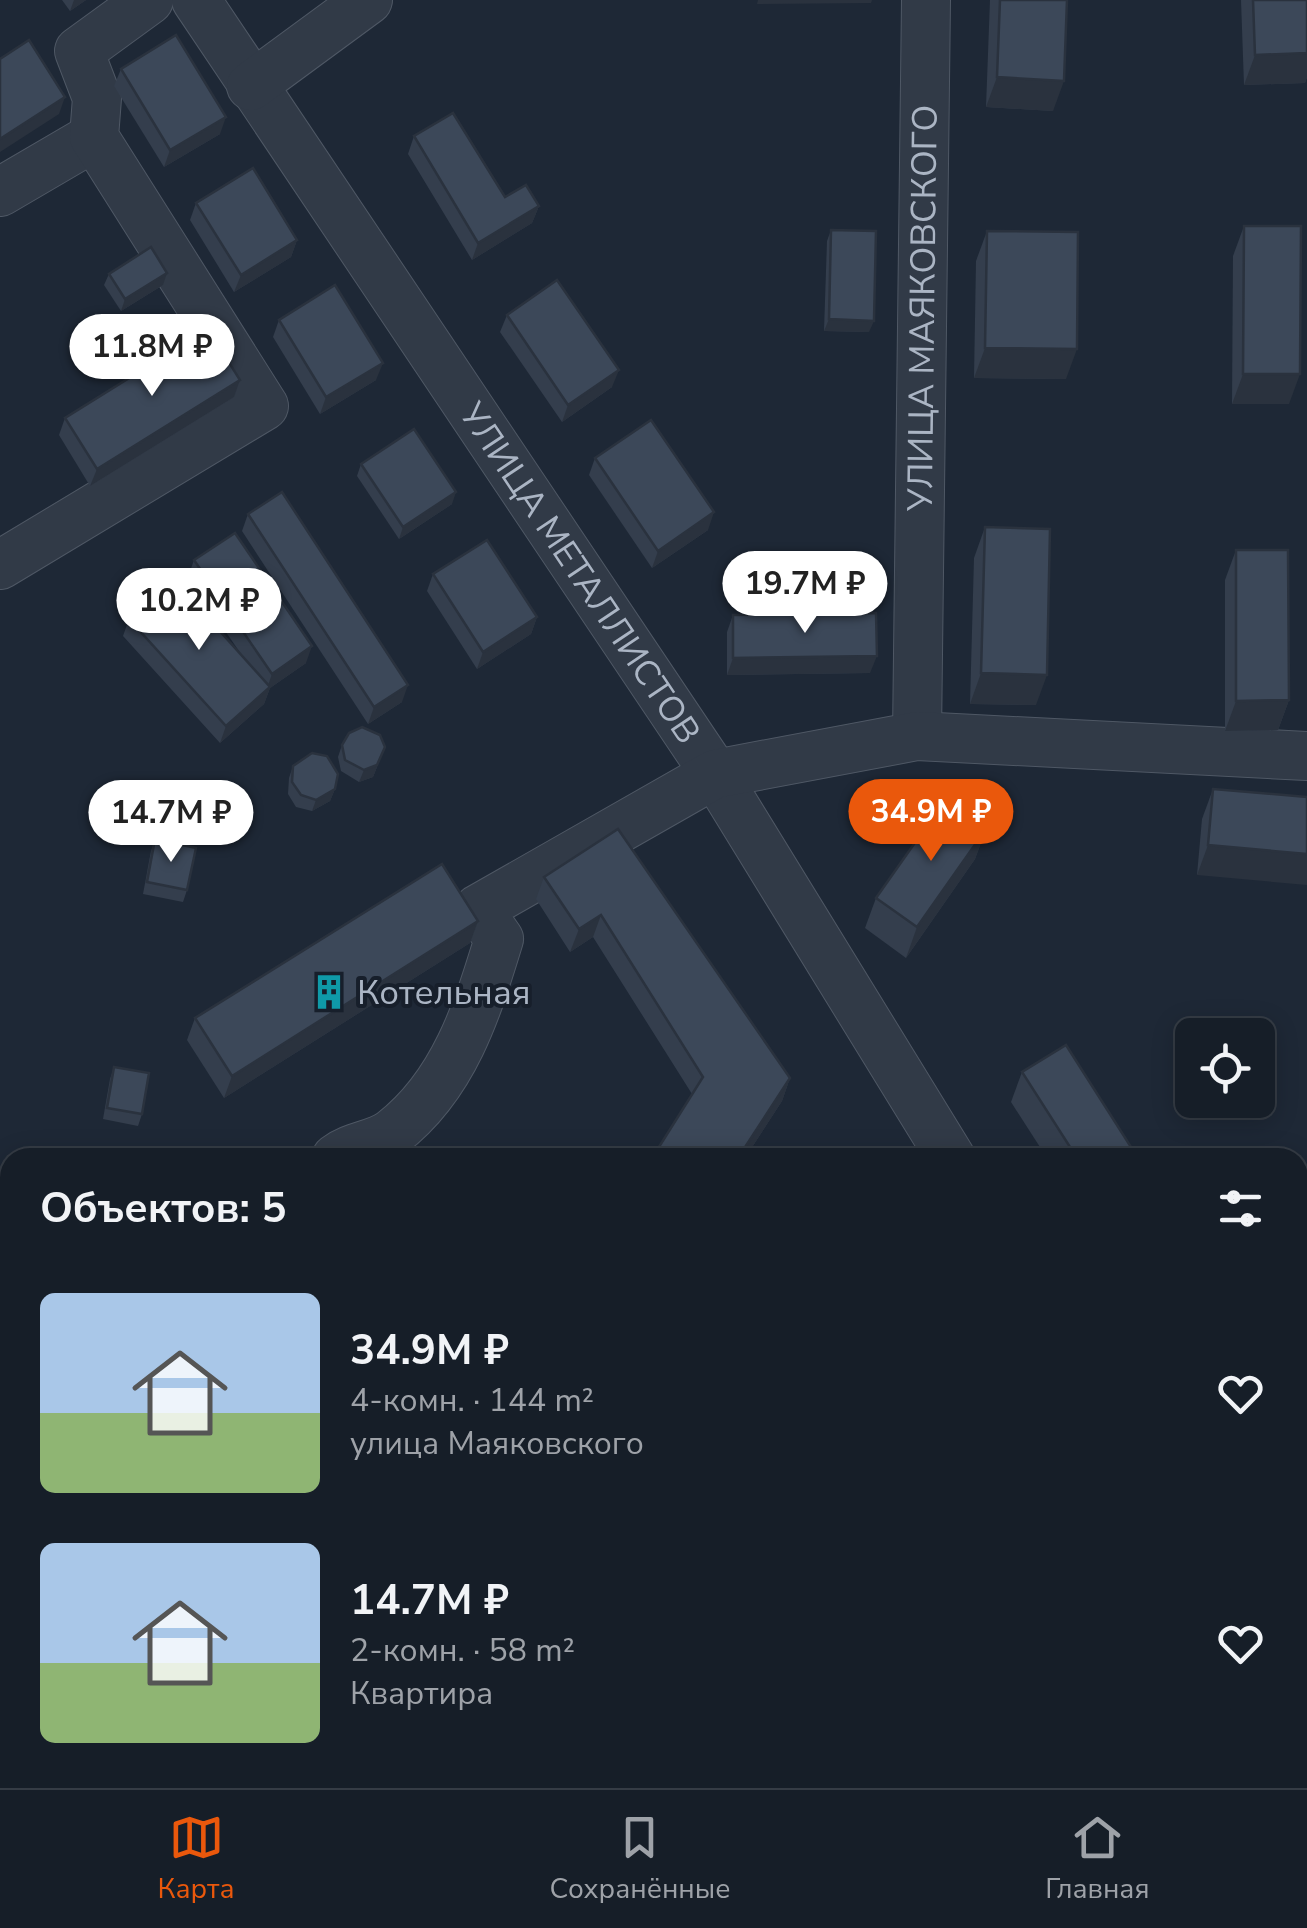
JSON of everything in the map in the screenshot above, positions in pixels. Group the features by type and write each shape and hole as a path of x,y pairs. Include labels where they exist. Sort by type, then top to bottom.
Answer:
{"street":[{"path":"0,565 264,406 94,137 97,98 79,52 149,0"},
{"name":"УЛИЦА МЕТАЛЛИСТОВ","path":"196,0 715,774 945,1148"},
{"path":"251,86 368,0"},
{"name":"УЛИЦА МАЯКОВСКОГО","path":"916,736 926,0"},
{"path":"0,192 94,137"},
{"path":"361,1148 390,1136 428,1100 473,1024 499,939 478,909 715,774 916,736 1307,756"}],"building":[{"path":"1000,0 1067,0 1064,81 997,77"},
{"path":"1253,0 1307,0 1307,53 1255,55"},
{"path":"176,35 226,117 170,150 121,69"},
{"path":"29,40 65,97 0,139 0,59"},
{"path":"453,113 505,197 526,185 539,206 478,243 414,136"},
{"path":"253,168 297,240 241,275 196,203"},
{"path":"1244,226 1301,226 1300,374 1243,374"},
{"path":"831,230 876,231 874,321 829,319"},
{"path":"987,231 1078,232 1077,349 985,348"},
{"path":"151,247 167,273 125,299 109,274"},
{"path":"557,280 619,370 568,405 507,315"},
{"path":"335,285 383,363 326,397 279,320"},
{"path":"208,329 240,380 97,469 65,418"},
{"path":"651,420 714,512 658,551 595,458"},
{"path":"414,429 456,492 403,527 361,464"},
{"path":"282,492 408,685 374,707 248,514"},
{"path":"985,527 1050,529 1047,675 981,673"},
{"path":"235,533 312,646 272,674 194,560"},
{"path":"487,540 537,617 483,652 433,574"},
{"path":"1236,550 1288,550 1289,700 1236,701"},
{"path":"173,579 270,687 226,726 129,619"},
{"path":"876,613 877,656 733,658 733,615"},
{"path":"362,727 380,735 385,747 377,765 364,770 345,760 342,745 349,733"},
{"path":"312,753 327,756 338,774 335,789 316,800 301,795 292,782 293,766"},
{"path":"1213,789 1307,797 1307,854 1208,845"},
{"path":"945,800 986,829 917,927 876,898"},
{"path":"618,829 790,1078 744,1148 658,1148 703,1077 601,915 579,929 544,877"},
{"path":"155,839 196,848 187,890 147,882"},
{"name":"Котельная","path":"442,864 478,921 232,1076 195,1018"},
{"path":"1066,1045 1132,1148 1071,1148 1022,1072"},
{"path":"114,1067 149,1073 142,1114 107,1108"}],"place":[{"name":"Котельная","path":"329,992"}]}
